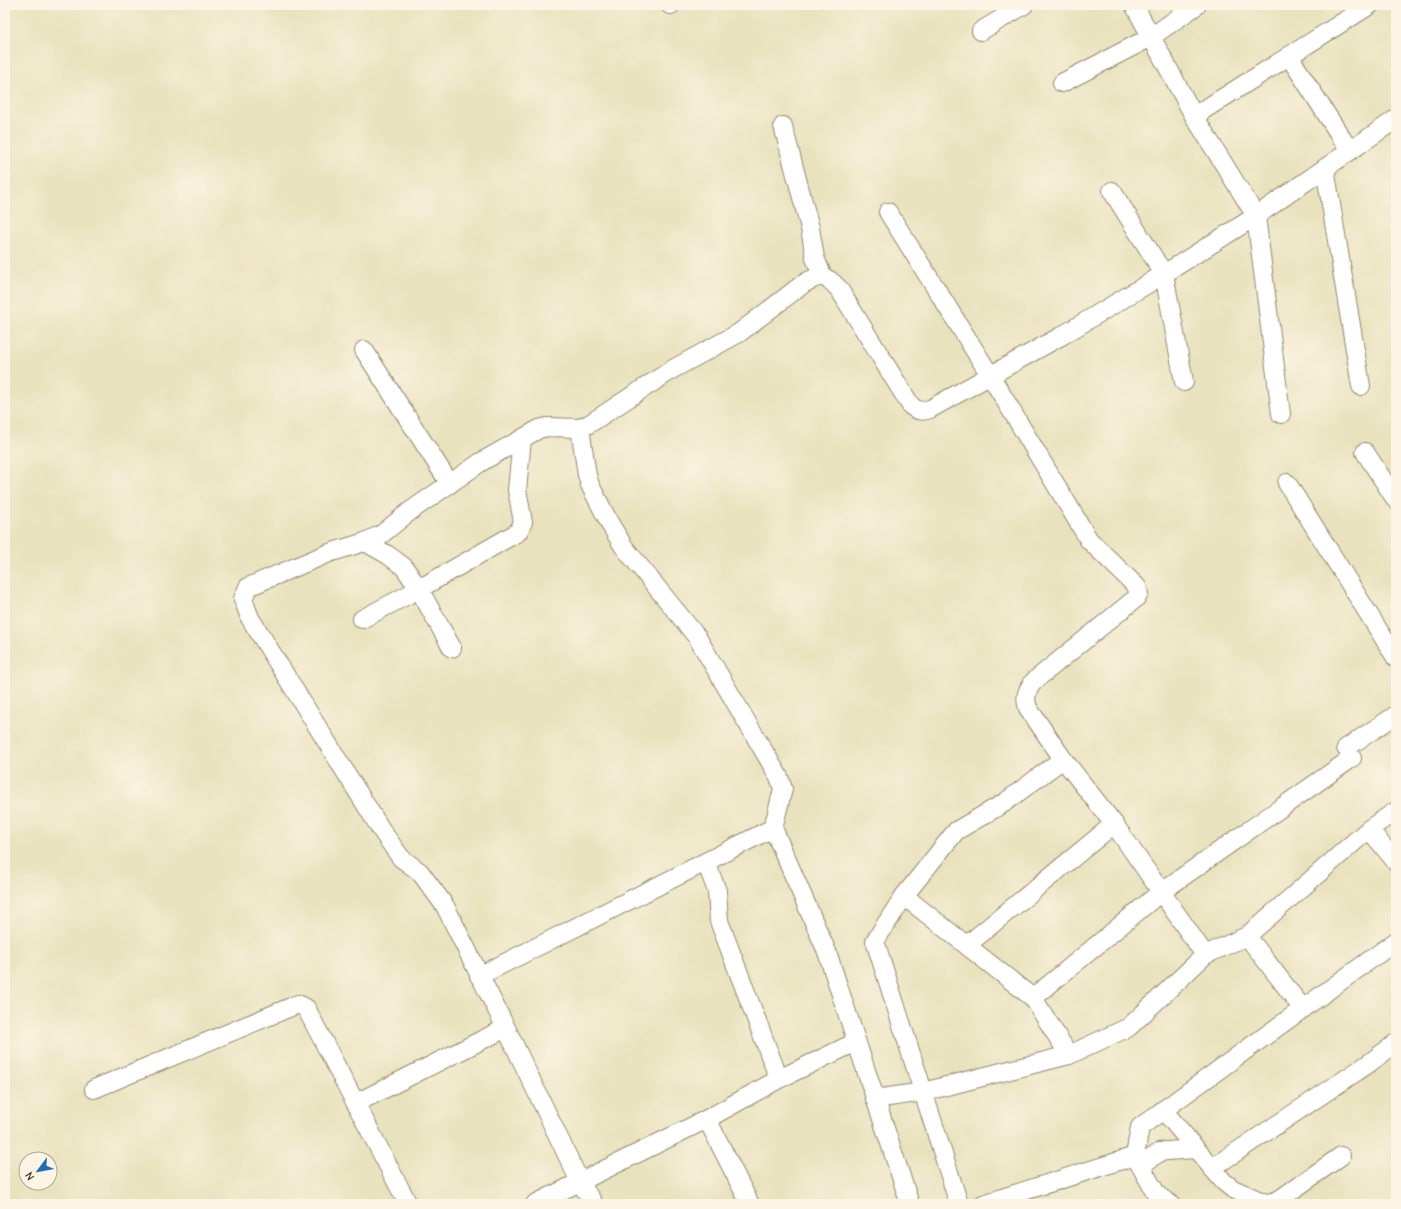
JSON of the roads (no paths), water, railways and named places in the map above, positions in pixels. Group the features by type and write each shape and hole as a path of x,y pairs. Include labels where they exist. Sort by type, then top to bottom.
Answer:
{"street":[{"path":"981,31 1024,5"},
{"path":"1134,5 1194,116 1256,216 1281,414"},
{"path":"1062,83 1151,37 1197,5"},
{"path":"1194,116 1370,5"},
{"path":"1288,56 1350,151"},
{"path":"594,1204 580,1182 445,906 420,872 401,858 382,831 250,618 243,599 248,587 271,579 329,553 365,542 382,534 481,462 539,430 547,427 580,428 594,421 673,369 730,339 803,284 812,279 822,277 830,279 839,288 911,406 916,410 924,411 930,409 1069,332 1164,274 1256,216 1396,119"},
{"path":"783,126 810,228 815,258 822,277"},
{"path":"1325,168 1360,386"},
{"path":"1112,191 1164,274 1184,382"},
{"path":"888,212 990,375 1089,540 1098,551 1137,587 1139,594 1136,599 1034,681 1027,690 1025,700 1028,708 1063,759 1114,824 1205,955"},
{"path":"364,350 450,484"},
{"path":"580,428 587,475 590,485 610,524 624,547 696,637 779,777 783,789 773,828 827,952 910,1204"},
{"path":"362,619 419,589 518,532 523,522 517,490 522,439"},
{"path":"1365,452 1396,500"},
{"path":"1286,483 1396,658"},
{"path":"365,542 388,555 404,567 419,589 452,648"},
{"path":"1033,998 1161,892 1349,753 1396,715"},
{"path":"959,1204 875,941 904,896 956,831 1004,803 1063,759"},
{"path":"875,1099 923,1092 1069,1055 1129,1027 1205,955 1247,936 1369,829 1396,811"},
{"path":"967,945 1114,824"},
{"path":"479,976 773,828"},
{"path":"1369,829 1396,862"},
{"path":"706,862 717,891 719,921 779,1078"},
{"path":"904,896 1033,998 1069,1055"},
{"path":"1247,936 1303,1009"},
{"path":"1170,1204 1157,1195 1138,1160 1140,1127 1396,941"},
{"path":"94,1089 298,1004 306,1008 408,1204"},
{"path":"356,1103 506,1028"},
{"path":"535,1204 708,1118 779,1078 856,1042"},
{"path":"1212,1168 1368,1064 1396,1043"},
{"path":"1163,1110 1224,1182 1233,1189 1265,1203 1280,1199 1341,1156"},
{"path":"708,1118 750,1204"},
{"path":"982,1204 1138,1160 1160,1152 1196,1149"}]}
